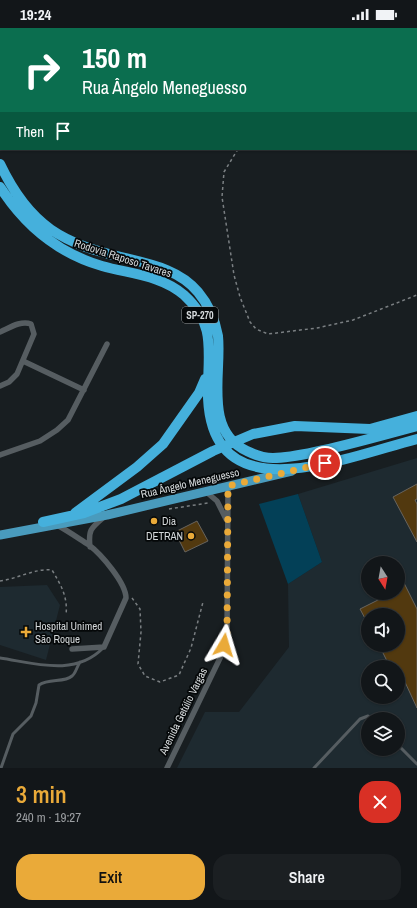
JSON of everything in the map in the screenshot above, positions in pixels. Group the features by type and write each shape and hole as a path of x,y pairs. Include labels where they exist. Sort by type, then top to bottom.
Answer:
{"highway":[{"name":"Rodovia Raposo Tavares","path":"0,164 21,201 53,232 90,250 155,265 170,271 185,280 198,292 208,306 214,320 219,349 217,398 221,422 228,435 236,445 259,456 272,458 296,456 417,426"},
{"name":"Rodovia Raposo Tavares","path":"0,187 12,206 25,221 53,244 70,254 102,266 158,280 172,286 184,295 195,307 206,329 210,354 207,398 208,414 215,436 224,451 244,464 267,468 291,469 325,463 417,439"},
{"path":"70,516 137,467 163,444 199,393 209,366"},
{"path":"43,522 84,513 121,499 213,452 253,434 273,429 313,426 370,428 417,416"}],"main road":[{"name":"Rua Ângelo Meneguesso","path":"0,535 107,515 325,463"},
{"path":"0,529 43,522"}],"street":[{"path":"0,332 19,324 31,324 34,334 17,374 10,382 0,386"},
{"path":"0,455 40,442 68,420 107,344"},
{"path":"23,361 84,390"},
{"name":"Avenida Getúlio Vargas","path":"167,768 222,654 227,636 228,486"},
{"name":"Avenida Getúlio Vargas","path":"205,491 217,501 227,521"},
{"path":"90,547 90,530 107,515"},
{"path":"56,525 90,547 117,576 125,591 126,598 104,647 72,649"}],"lane":[{"path":"0,658 61,667 80,662 104,647"},
{"path":"1,768 13,734 32,716 39,685 45,681 68,678 74,674 80,662"},
{"path":"314,768 361,719"},
{"path":"405,752 417,764"}],"path":[{"path":"237,150 224,172 222,197 234,275 250,322 256,328 268,334 317,328 353,320 417,295"},
{"path":"0,581 23,576 44,569 52,570 65,594 67,604 66,615"},
{"path":"125,591 140,609 141,632 138,664 145,676 160,682 179,675 191,648 203,602"}],"shaded area":[{"path":"417,458 417,768 177,768 205,712 239,712 289,647 288,584 322,562 298,494"},
{"path":"298,494 322,562 288,584 259,504"},
{"name":"Hospital Unimed São Roque","path":"47,585 60,605 46,660 0,645 0,587"}],"building":[{"path":"417,484 417,499 415,500 417,504 417,542 393,497"},
{"name":"DETRAN","path":"197,521 208,541 185,552 175,532"},
{"path":"405,585 417,609 417,708 405,682 405,660 386,660 382,652 405,652 405,608 362,608 378,600 405,600"}],"place":[{"name":"Dia","path":"154,521"},
{"name":"DETRAN","path":"191,536"},
{"name":"Hospital Unimed São Roque","path":"26,632"}],"route":[{"path":"224,645 227,636 228,486 325,463"}]}
